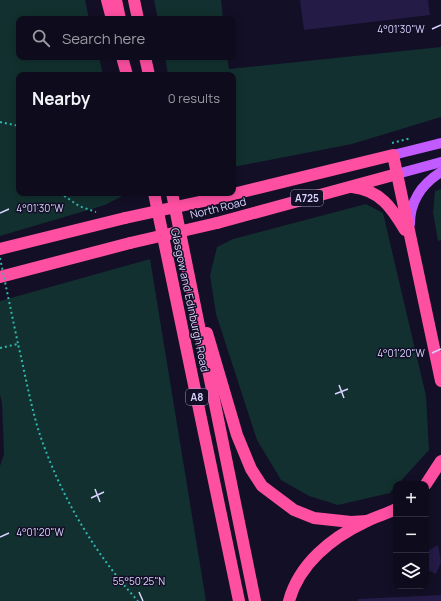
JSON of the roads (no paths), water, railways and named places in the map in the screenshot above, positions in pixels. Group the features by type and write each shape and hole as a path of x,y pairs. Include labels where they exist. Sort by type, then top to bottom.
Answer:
{"highway":[{"path":"107,0 111,16"},
{"path":"116,0 119,16"},
{"path":"134,0 137,16"},
{"path":"123,60 126,72"},
{"path":"128,60 130,72"},
{"path":"146,60 148,72"},
{"path":"393,155 441,381"},
{"name":"North Road","path":"236,194 393,155"},
{"name":"North Road","path":"0,276 130,243 217,223 397,174"},
{"path":"347,187 364,189 384,200 394,211 410,240"},
{"name":"Glasgow and Edinburgh Road","path":"155,196 239,601"},
{"name":"Glasgow and Edinburgh Road","path":"173,196 255,601"},
{"name":"North Road","path":"0,249 125,218 229,196"},
{"name":"A8","path":"183,252 237,435 252,469 262,486 294,510 314,518 351,522 367,521"},
{"path":"428,481 441,461"},
{"name":"A8","path":"289,601 296,582 306,566 322,549 349,530 393,510"}],"main road":[{"name":"North Road","path":"393,155 441,143"},
{"name":"North Road","path":"397,174 441,162"},
{"path":"410,240 411,212 416,196 425,184 441,172"},
{"path":"0,282 17,271"}]}
